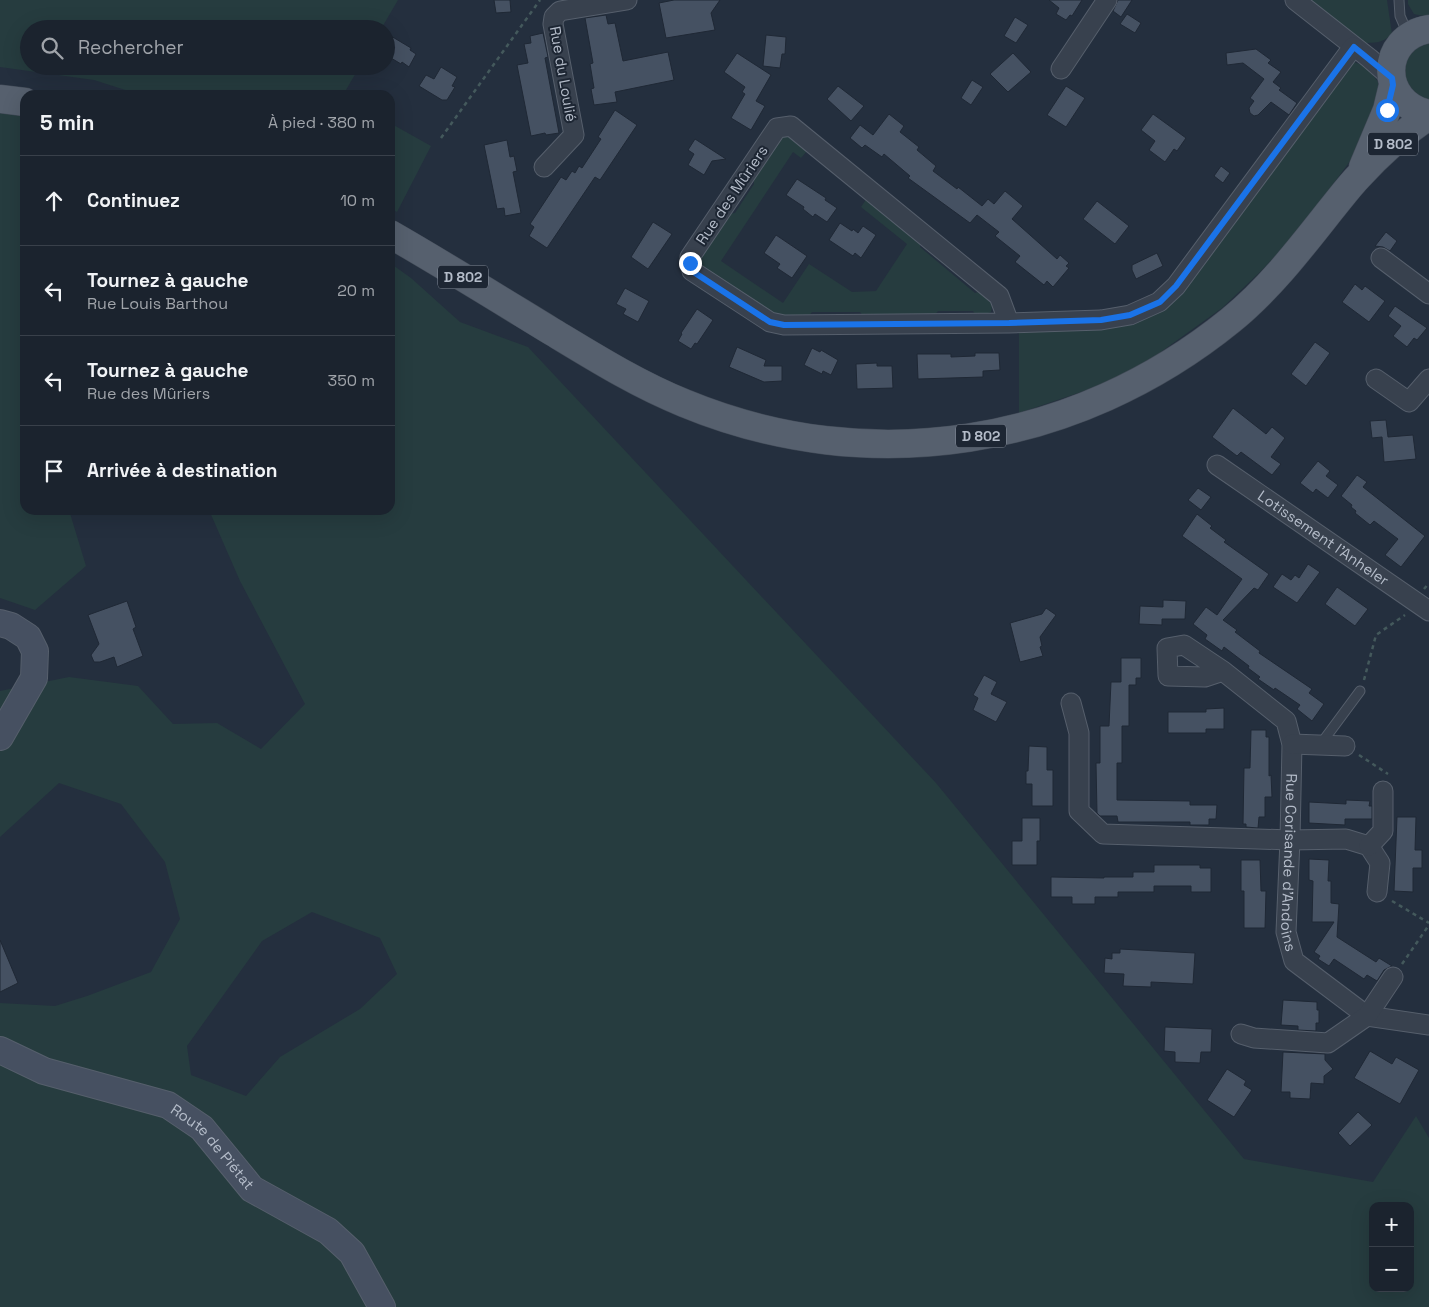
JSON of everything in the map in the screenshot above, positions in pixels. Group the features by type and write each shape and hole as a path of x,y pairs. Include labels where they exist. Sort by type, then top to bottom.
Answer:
{"main road":[{"path":"1412,37 1393,58 1392,82 1399,96 1408,106 1429,115"},
{"name":"D 802","path":"1359,175 1387,110 1392,82"},
{"path":"0,99 20,101"},
{"name":"D 802","path":"395,237 629,377 682,403 728,420 813,439 899,444 953,441 996,434 1036,424 1086,406 1142,380 1188,352 1233,319 1268,286 1359,175 1411,128 1429,115"}],"street":[{"name":"Rue du Loulié","path":"544,167 574,135 552,24 554,17 560,11 627,0"},
{"path":"1061,69 1107,0"},
{"path":"1295,0 1354,47 1392,82"},
{"path":"1354,47 1370,51 1386,50 1412,37"},
{"name":"Rue des Mûriers","path":"1009,323 1000,296 791,126 777,128 690,257 692,271 770,322 784,325 1009,323 1101,320 1130,315 1160,302 1176,286 1354,47"},
{"path":"1382,258 1429,294"},
{"path":"1376,379 1409,402 1429,379"},
{"name":"Lotissement l'Anheler","path":"1217,465 1422,606"},
{"path":"0,623 11,626 28,637 36,651 34,678 0,737"},
{"name":"Rue Corisande d'Andoins","path":"1223,671 1286,721 1292,744 1286,932 1294,961 1367,1016 1429,1025"},
{"path":"1071,703 1079,733 1079,811 1103,834 1290,840 1346,839 1369,846 1380,864 1377,892"},
{"path":"1292,744 1345,746"},
{"path":"1369,846 1383,831 1383,791"},
{"path":"1241,1034 1254,1038 1328,1043 1367,1016 1393,978"},
{"name":"Route de Piétat","path":"0,1050 44,1071 168,1105 202,1128 252,1189 328,1231 352,1253 382,1307"}],"lane":[{"path":"1398,0 1400,16 1412,37"},
{"path":"1320,745 1360,691"}],"path":[{"path":"441,138 540,0"},
{"path":"1360,691 1376,635 1422,606 1429,583"},
{"path":"1345,746 1389,775 1383,791"},
{"path":"1377,892 1429,924 1393,978"}],"green space":[{"path":"0,0 398,0 386,20 20,20 20,70 0,67"},
{"path":"1310,0 1387,0 1392,34 1378,42 1362,43"},
{"path":"1408,0 1429,0 1429,17 1414,14 1408,4"},
{"path":"1429,37 1429,105 1414,99 1400,65 1403,55"},
{"path":"1350,61 1363,65 1371,72 1378,82 1379,94 1356,153 1297,233 1222,308 1151,359 1102,385 1019,413 1019,330 1156,312"},
{"path":"58,75 355,75 346,90 125,90 94,80"},
{"path":"0,112 20,116 20,515 71,515 86,566 35,610 0,598"},
{"path":"395,126 431,146 397,212 395,211"},
{"path":"786,135 807,151 801,158 793,152 721,261 783,303 809,264 852,292 876,291 907,244 861,207 867,198 920,241 920,247 975,293 981,291 991,302 991,312 977,317 973,311 938,311 933,317 865,318 860,312 812,312 807,318 778,318 701,271 698,261 727,214 735,213 754,184 753,176 780,136"},
{"path":"395,267 411,278 460,322 528,347 936,783 1244,1159 1373,1182 1416,1116 1429,1138 1429,1307 0,1307 0,1003 55,1006 151,972 180,919 165,862 121,804 59,783 0,837 0,691 69,677 138,686 173,724 217,723 261,749 305,704 240,581 211,515 395,515","holes":["312,912 380,938 397,974 360,1009 280,1057 246,1096 191,1075 187,1046 262,941"]}],"building":[{"path":"494,0 510,0 511,12 496,13"},
{"path":"674,0 720,0 711,13 715,30 666,38 659,3"},
{"path":"1049,0 1082,0 1072,16 1070,15 1066,20 1056,14 1059,8"},
{"path":"1118,0 1132,0 1121,17 1113,11"},
{"path":"1127,14 1141,23 1135,33 1120,24"},
{"path":"606,15 608,24 615,23 623,61 668,52 674,80 615,92 617,102 594,105 591,89 594,88 590,64 593,63 585,18"},
{"path":"1015,17 1028,25 1016,43 1004,36"},
{"path":"543,33 548,57 545,58 559,133 531,136 517,65 528,63 524,44 531,43 530,36"},
{"path":"766,35 786,37 785,54 782,54 780,68 763,66"},
{"path":"395,38 411,48 410,50 416,54 409,67 402,62 401,64 395,60"},
{"path":"1256,49 1271,60 1268,63 1281,72 1273,82 1281,88 1279,90 1297,103 1289,115 1271,102 1258,115 1254,116 1250,113 1249,108 1254,101 1250,98 1264,79 1243,63 1227,65 1226,53"},
{"path":"737,53 771,75 756,101 765,106 751,130 731,118 745,94 742,92 745,87 724,72"},
{"path":"1013,53 1031,72 1008,92 990,74"},
{"path":"441,67 457,77 452,86 455,87 447,100 442,100 419,86 426,75 434,79"},
{"path":"972,80 983,87 971,105 961,98"},
{"path":"838,86 864,106 851,121 827,99"},
{"path":"1066,86 1085,98 1066,127 1047,115"},
{"path":"615,110 637,125 600,180 595,177 547,248 529,236 534,227 530,224 561,177 566,180 572,171 575,173 579,166 582,168 601,139 598,137"},
{"path":"889,114 904,126 900,132 919,147 917,150 936,166 933,171 957,189 958,187 982,206 988,199 994,204 1005,191 1023,206 1012,219 1057,259 1060,255 1069,263 1066,266 1069,268 1053,287 1047,281 1044,285 1015,262 1020,256 995,236 999,232 977,215 970,223 908,178 910,176 884,154 882,157 865,145 862,148 850,138 860,125 873,135"},
{"path":"1153,114 1186,138 1177,151 1174,149 1165,162 1149,150 1155,141 1141,130"},
{"path":"695,139 726,159 712,161 704,175 688,165 694,154 688,150"},
{"path":"507,140 510,157 514,156 517,171 513,172 521,213 505,216 504,208 497,209 484,145"},
{"path":"1221,166 1230,173 1223,183 1214,176"},
{"path":"797,179 826,198 825,200 837,208 827,222 815,214 813,217 803,209 804,207 786,195"},
{"path":"1097,201 1129,226 1115,244 1083,219"},
{"path":"653,222 672,234 648,269 631,257"},
{"path":"840,223 858,233 863,226 876,235 861,258 855,253 853,256 829,240"},
{"path":"1386,232 1397,241 1390,251 1383,247 1375,246"},
{"path":"776,235 807,256 792,278 777,268 780,264 764,253"},
{"path":"1157,253 1163,266 1136,279 1132,265"},
{"path":"1355,284 1362,290 1365,286 1385,301 1369,322 1342,302"},
{"path":"625,288 649,301 638,322 623,314 626,309 616,304"},
{"path":"1395,306 1427,328 1417,340 1414,338 1407,347 1393,336 1401,326 1388,316"},
{"path":"697,309 713,320 697,344 695,343 691,349 678,341 681,333"},
{"path":"1315,342 1330,353 1306,386 1291,374"},
{"path":"737,347 766,360 764,366 782,366 782,381 764,382 729,367"},
{"path":"812,348 820,352 821,350 838,360 831,375 823,371 822,374 804,365"},
{"path":"975,353 999,353 1000,370 983,371 983,377 918,379 917,354 951,354 951,357 975,356"},
{"path":"877,363 877,366 892,366 893,388 857,389 856,364"},
{"path":"1233,408 1266,434 1272,427 1285,438 1271,457 1281,464 1272,475 1241,452 1237,456 1212,437"},
{"path":"1386,420 1388,437 1413,435 1416,459 1384,462 1382,437 1372,438 1370,421"},
{"path":"1318,461 1330,471 1326,476 1338,485 1328,498 1316,489 1313,493 1300,483"},
{"path":"1357,475 1367,482 1363,487 1425,536 1401,567 1385,555 1398,539 1374,521 1370,525 1355,513 1356,511 1351,507 1352,505 1341,496"},
{"path":"1198,488 1211,497 1201,510 1188,500"},
{"path":"1197,514 1212,526 1210,528 1226,540 1224,542 1269,574 1258,590 1254,588 1223,620 1260,651 1259,653 1312,689 1309,693 1324,704 1312,721 1297,709 1300,705 1258,679 1260,677 1248,668 1249,666 1224,647 1222,651 1205,639 1207,635 1193,624 1206,607 1217,615 1242,579 1182,536"},
{"path":"1308,564 1320,572 1297,603 1273,587 1282,574 1291,580 1295,575 1299,578"},
{"path":"1337,587 1368,609 1355,626 1325,604"},
{"path":"1163,600 1186,601 1185,619 1162,619 1162,625 1139,624 1140,606 1163,607"},
{"path":"127,601 136,627 133,629 143,656 117,667 114,657 94,662 91,655 99,644 88,615"},
{"path":"1046,608 1056,615 1040,637 1042,646 1040,647 1043,656 1020,662 1010,623 1042,614"},
{"path":"1121,658 1141,658 1141,678 1136,678 1136,685 1129,685 1129,726 1122,726 1122,763 1117,763 1117,800 1190,801 1190,805 1217,805 1216,819 1209,819 1209,825 1190,825 1190,822 1118,822 1117,816 1100,816 1097,813 1096,763 1100,763 1100,726 1109,726 1111,682 1121,682"},
{"path":"984,675 997,682 991,694 1007,702 996,722 973,710 978,698 973,695"},
{"path":"1224,708 1224,729 1206,729 1206,733 1168,733 1168,712 1206,712 1206,709"},
{"path":"1251,730 1266,730 1266,737 1269,737 1269,776 1271,775 1272,797 1265,797 1265,817 1259,817 1258,828 1246,827 1246,824 1243,824 1244,768 1250,768"},
{"path":"1029,746 1047,747 1047,770 1053,770 1053,806 1032,806 1032,784 1026,784"},
{"path":"1346,800 1370,801 1369,806 1372,806 1372,819 1345,819 1345,825 1309,823 1309,802 1346,804"},
{"path":"1397,817 1416,817 1415,850 1422,850 1422,868 1413,868 1413,892 1394,891"},
{"path":"1022,818 1040,818 1040,841 1037,841 1037,865 1012,865 1012,841 1022,841"},
{"path":"1309,859 1329,860 1328,881 1331,881 1331,903 1339,904 1337,937 1376,962 1379,958 1392,966 1384,970 1377,981 1367,975 1364,979 1334,959 1329,966 1318,959 1320,956 1314,952 1334,922 1312,922 1313,881 1309,880"},
{"path":"1241,860 1260,860 1261,891 1266,891 1265,928 1244,928 1244,891 1241,891"},
{"path":"1154,865 1200,865 1200,868 1211,868 1211,892 1191,892 1191,886 1154,886 1154,892 1118,892 1118,897 1095,897 1095,904 1072,904 1072,897 1051,897 1051,877 1133,877 1133,872 1154,872"},
{"path":"0,940 18,983 0,992"},
{"path":"1120,949 1195,953 1193,984 1151,982 1151,987 1123,986 1124,974 1104,973 1105,958 1112,959 1112,953 1120,953"},
{"path":"1283,1000 1317,1002 1319,1023 1316,1023 1316,1031 1298,1030 1298,1026 1281,1025"},
{"path":"1165,1027 1212,1029 1211,1052 1201,1052 1200,1063 1175,1062 1175,1052 1164,1051"},
{"path":"1370,1051 1392,1064 1396,1057 1419,1070 1400,1104 1354,1078"},
{"path":"1283,1052 1325,1054 1325,1060 1333,1069 1324,1076 1324,1084 1311,1083 1310,1099 1290,1098 1290,1092 1281,1092"},
{"path":"1227,1069 1246,1081 1244,1085 1252,1090 1234,1117 1207,1100"},
{"path":"1358,1112 1372,1125 1350,1146 1338,1133"}],"route":[{"path":"690,263 692,271 770,322 784,325 1009,323 1101,320 1130,315 1160,302 1176,286 1354,47 1392,78 1393,85 1387,110"}]}
